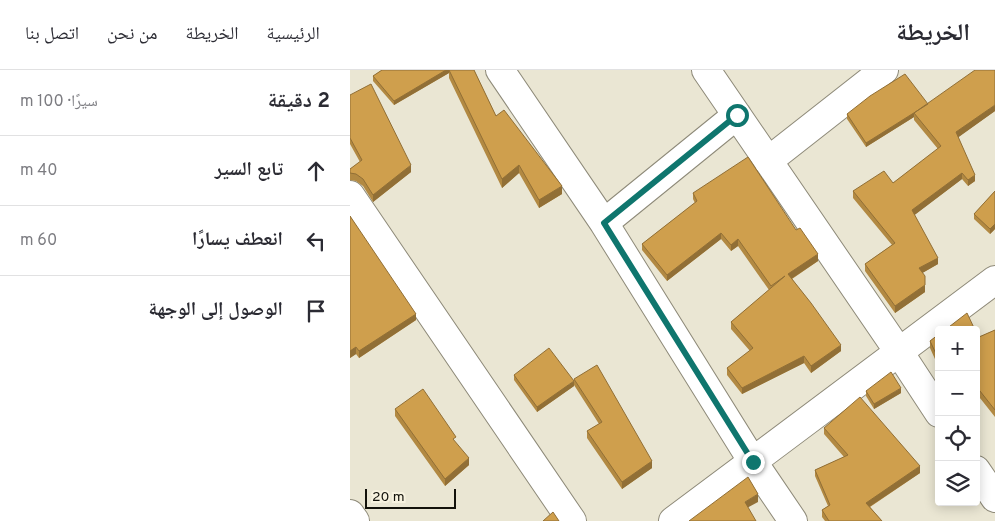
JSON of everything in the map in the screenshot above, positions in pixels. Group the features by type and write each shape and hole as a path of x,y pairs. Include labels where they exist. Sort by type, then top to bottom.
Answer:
{"street":[{"path":"500,70 604,223 753,462 793,521"},
{"path":"706,70 935,407"},
{"path":"768,161 884,70"},
{"path":"604,223 737,115"},
{"path":"350,195 572,521"},
{"path":"673,521 995,280"},
{"path":"980,476 995,498"},
{"path":"350,514 355,521"}],"building":[{"path":"382,70 446,70 394,101 373,76"},
{"path":"449,70 474,70 496,116 504,110 562,186 539,200 519,165 502,179"},
{"path":"975,70 995,70 995,105 956,132 975,175 968,180 962,173 912,210 938,258 919,268 925,276 925,285 895,306 865,264 895,243 853,191 884,171 893,183 941,146 914,113"},
{"path":"905,74 928,104 866,143 847,114 870,96"},
{"path":"371,84 411,165 373,195 363,179 356,174 350,173 350,169 362,160 350,138 350,95"},
{"path":"748,157 796,230 800,228 818,254 788,274 841,345 811,366 804,356 742,388 727,368 753,348 731,322 785,276 771,286 738,239 731,245 721,233 667,275 642,244 697,201 693,193"},
{"path":"995,191 995,224 990,229 974,214"},
{"path":"350,216 416,314 359,351 356,347 350,351"},
{"path":"967,313 973,326 950,326"},
{"path":"995,330 995,410 980,391 980,337"},
{"path":"935,337 935,352 930,341"},
{"path":"549,348 574,381 537,407 514,375"},
{"path":"597,365 652,461 622,482 587,431 602,422 574,379"},
{"path":"891,372 901,388 874,404 866,391"},
{"path":"423,389 456,437 453,439 469,458 445,479 395,409"},
{"path":"860,397 920,466 866,503 882,521 829,521 822,510 830,505 815,470 848,455 824,428"},
{"path":"748,477 758,494 745,502 756,521 689,521"},
{"path":"553,512 559,521 543,521"}],"route":[{"path":"737,115 604,223 753,462"}]}
